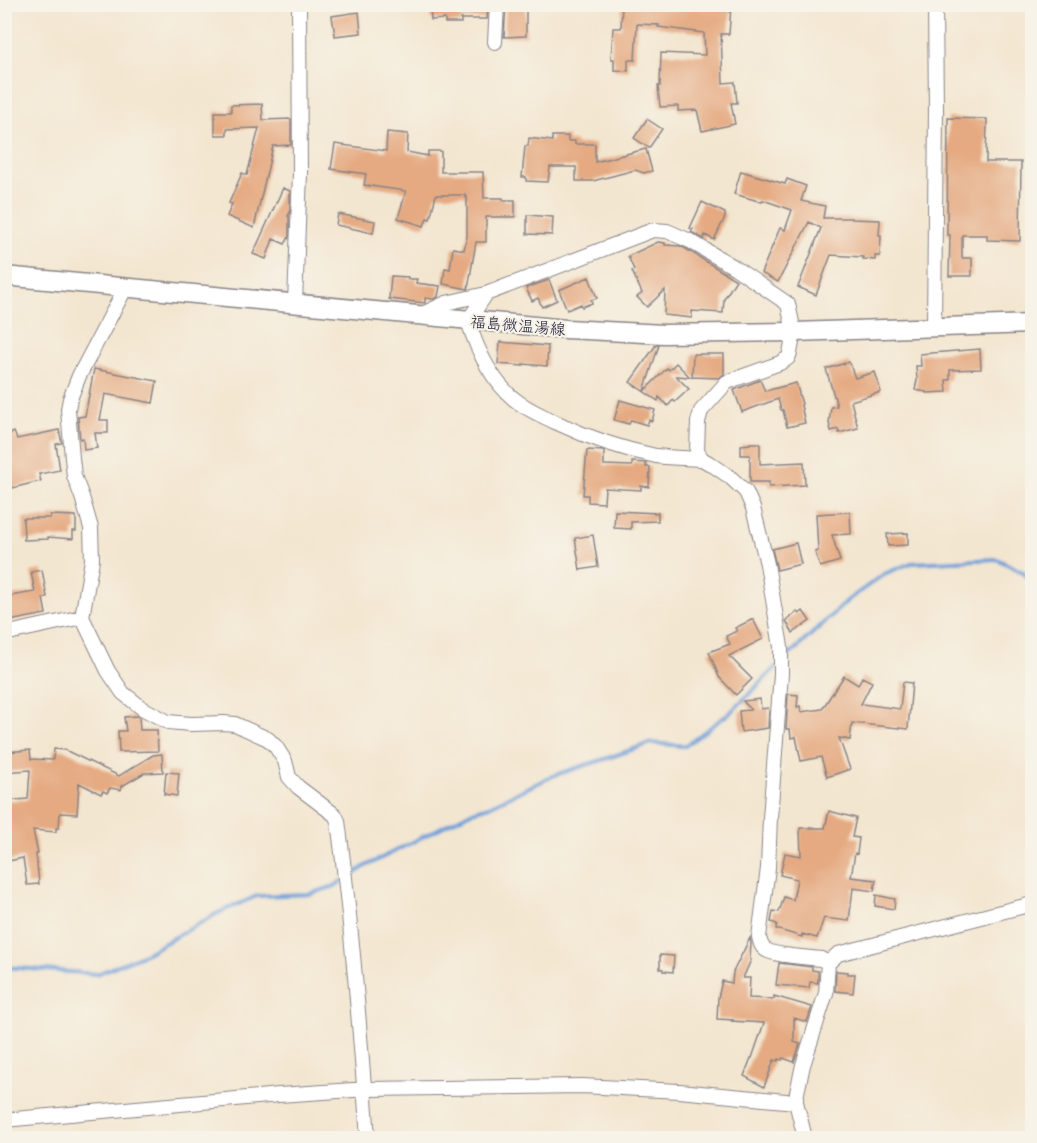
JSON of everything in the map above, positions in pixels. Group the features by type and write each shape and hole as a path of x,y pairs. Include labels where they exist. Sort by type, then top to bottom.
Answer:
{"main road":[{"name":"福島微温湯線","path":"4,276 468,321 664,334 1032,324"}],"street":[{"path":"295,303 300,173 299,4"},
{"path":"495,42 497,4"},
{"path":"934,327 935,4"},
{"path":"418,316 446,303 486,294 652,231 667,231 690,241 734,267 788,304 794,332 788,358 727,382 701,411 698,422 697,451 702,459"},
{"path":"126,287 80,376 68,409 74,476 91,528 92,560 82,617 108,670 123,693 142,708 168,722 235,724 268,739 285,761 289,777 298,787 335,815 338,821 344,867 368,1138"},
{"path":"486,294 468,321 476,345 487,365 498,382 515,400 537,414 572,430 619,447 658,456 702,459 730,477 746,492 753,508 767,564 781,647 782,674 768,868 759,937 764,949 773,953 821,959 828,963"},
{"path":"4,634 82,617"},
{"path":"806,1138 796,1102 803,1065 826,993 828,963 838,954 1032,904"},
{"path":"4,1120 279,1095 364,1090 582,1086 679,1091 796,1102"}],"building":[{"path":"461,4 488,4 487,19 461,19 461,23 445,23 445,19 431,20 430,8 461,6"},
{"path":"506,4 526,4 526,36 504,37"},
{"path":"622,4 648,4 680,9 681,4 700,7 700,4 731,6 729,34 721,34 723,83 735,82 737,103 731,103 735,124 702,131 697,110 678,111 678,106 660,107 658,86 660,86 661,53 705,55 704,33 658,27 659,25 637,24 635,60 628,60 628,71 614,70 614,59 611,59 613,28 621,28"},
{"path":"359,12 361,33 335,36 332,16"},
{"path":"262,104 263,120 291,119 291,145 273,146 254,228 227,216 232,204 229,203 242,173 247,175 259,128 227,129 227,135 215,135 215,112 231,112 231,105"},
{"path":"948,118 987,119 986,162 1021,162 1020,241 987,240 987,235 962,235 962,258 972,258 972,276 949,276"},
{"path":"647,119 662,129 649,148 634,138"},
{"path":"387,132 408,134 407,152 428,156 428,151 441,151 441,172 483,172 484,198 515,200 515,217 486,217 486,242 476,242 468,289 443,284 445,268 450,269 453,248 464,250 467,236 467,197 465,195 436,195 430,219 427,218 424,226 398,218 406,191 364,185 366,174 331,169 335,144 386,151"},
{"path":"552,136 568,136 568,141 575,141 575,144 595,144 595,162 646,149 652,171 644,173 635,170 593,181 576,181 576,167 550,167 548,182 526,181 526,177 522,177 525,146 528,146 529,138 552,141"},
{"path":"741,171 785,184 787,179 806,186 801,201 825,206 823,218 880,220 880,256 875,256 875,260 831,255 816,295 798,287 821,228 809,222 778,282 761,273 780,228 785,230 792,210 763,200 762,202 734,194"},
{"path":"283,188 290,191 289,237 285,244 273,239 266,259 253,254"},
{"path":"702,202 725,213 714,240 705,235 704,239 691,232 693,229 690,228"},
{"path":"338,214 375,221 373,233 336,225"},
{"path":"527,215 553,217 552,235 527,234"},
{"path":"658,242 680,246 736,280 724,299 723,313 692,311 692,318 664,315 665,290 647,307 637,297 642,293 628,256"},
{"path":"391,276 408,277 408,279 417,279 416,283 440,286 438,297 425,298 425,303 389,299"},
{"path":"589,277 597,298 582,307 581,304 567,310 559,290"},
{"path":"549,280 557,300 542,307 538,298 532,301 526,288"},
{"path":"500,342 548,346 547,366 498,364"},
{"path":"656,345 659,345 644,391 667,368 669,370 676,363 690,377 676,376 689,389 668,406 659,397 658,401 630,382"},
{"path":"980,349 981,369 950,370 950,380 946,380 947,392 926,393 915,390 916,366 921,366 920,354"},
{"path":"693,354 724,354 724,374 719,378 692,377"},
{"path":"849,362 855,378 875,372 881,392 851,401 858,428 839,433 838,429 831,431 829,423 831,407 837,406 826,369"},
{"path":"94,369 157,381 153,403 105,394 100,420 108,420 108,433 95,433 97,448 84,450 83,438 80,439 78,417 85,416"},
{"path":"760,380 765,391 796,383 805,423 787,427 778,399 742,412 734,390"},
{"path":"620,400 655,410 652,421 649,420 647,425 631,420 629,424 614,420"},
{"path":"59,430 62,443 56,444 60,470 39,474 41,481 4,490 4,436 14,432 17,439"},
{"path":"760,443 760,464 804,462 805,485 769,487 769,482 750,482 750,455 741,455 741,445"},
{"path":"587,450 604,451 604,465 632,466 632,462 646,463 646,467 650,467 649,487 641,486 641,490 605,488 604,503 588,502 588,495 583,495"},
{"path":"615,511 658,513 658,521 631,522 631,529 614,528"},
{"path":"850,512 851,534 832,535 840,561 820,567 815,552 818,551 816,514"},
{"path":"50,515 76,516 76,531 73,531 73,539 48,537 48,539 24,540 23,518 50,518"},
{"path":"908,533 908,545 888,546 887,534"},
{"path":"593,535 598,567 580,570 575,538"},
{"path":"796,543 801,564 777,570 772,549"},
{"path":"42,570 47,597 43,598 46,614 4,622 4,597 35,592 31,572"},
{"path":"803,611 810,621 793,633 786,621 797,612 799,614"},
{"path":"753,619 763,639 729,656 752,679 736,695 719,677 709,652 730,644 726,636 737,631 735,628"},
{"path":"844,676 858,685 862,677 872,682 861,704 900,709 903,682 912,683 908,729 852,723 850,740 839,738 850,769 827,777 821,757 801,761 796,737 791,738 790,729 786,729 788,694 798,695 797,707 800,706 801,712 822,709"},
{"path":"760,699 761,709 768,708 769,711 768,728 741,732 739,711 751,710 743,701"},
{"path":"139,716 140,730 157,730 158,751 119,752 118,731 126,731 124,717"},
{"path":"54,749 65,750 119,776 153,755 162,754 163,772 144,773 122,786 121,790 110,788 107,793 103,791 101,794 79,783 77,814 60,813 59,828 56,828 56,832 33,830 38,854 36,854 39,884 27,885 23,858 4,862 4,801 28,799 30,770 4,772 4,752 30,750 31,759 53,760"},
{"path":"166,772 179,773 177,796 164,794"},
{"path":"829,811 856,818 852,837 859,838 851,877 876,880 874,891 853,888 849,921 824,918 817,938 802,934 802,937 776,929 777,924 771,922 773,911 779,912 784,897 793,900 797,879 780,875 785,853 801,856 800,828 825,828"},
{"path":"876,895 895,899 894,909 875,906"},
{"path":"750,938 751,960 743,978 750,978 749,998 774,999 774,996 812,1007 807,1022 794,1018 794,1042 800,1044 794,1062 783,1058 778,1061 774,1060 764,1087 744,1076 764,1023 717,1019 722,981 732,983 733,972"},
{"path":"660,955 674,956 673,972 660,969"},
{"path":"779,963 812,967 812,970 818,971 818,983 810,982 809,988 776,985"},
{"path":"836,971 855,974 853,993 835,991"}],"waterway":[{"path":"784,660 848,600 884,574 911,563 997,559 1023,572 1032,583"},
{"path":"349,877 473,811 489,806 555,775 651,743 685,746 732,711 776,667"},
{"path":"4,967 97,974 147,953 218,913 257,896 310,894 335,886 342,881"}]}
